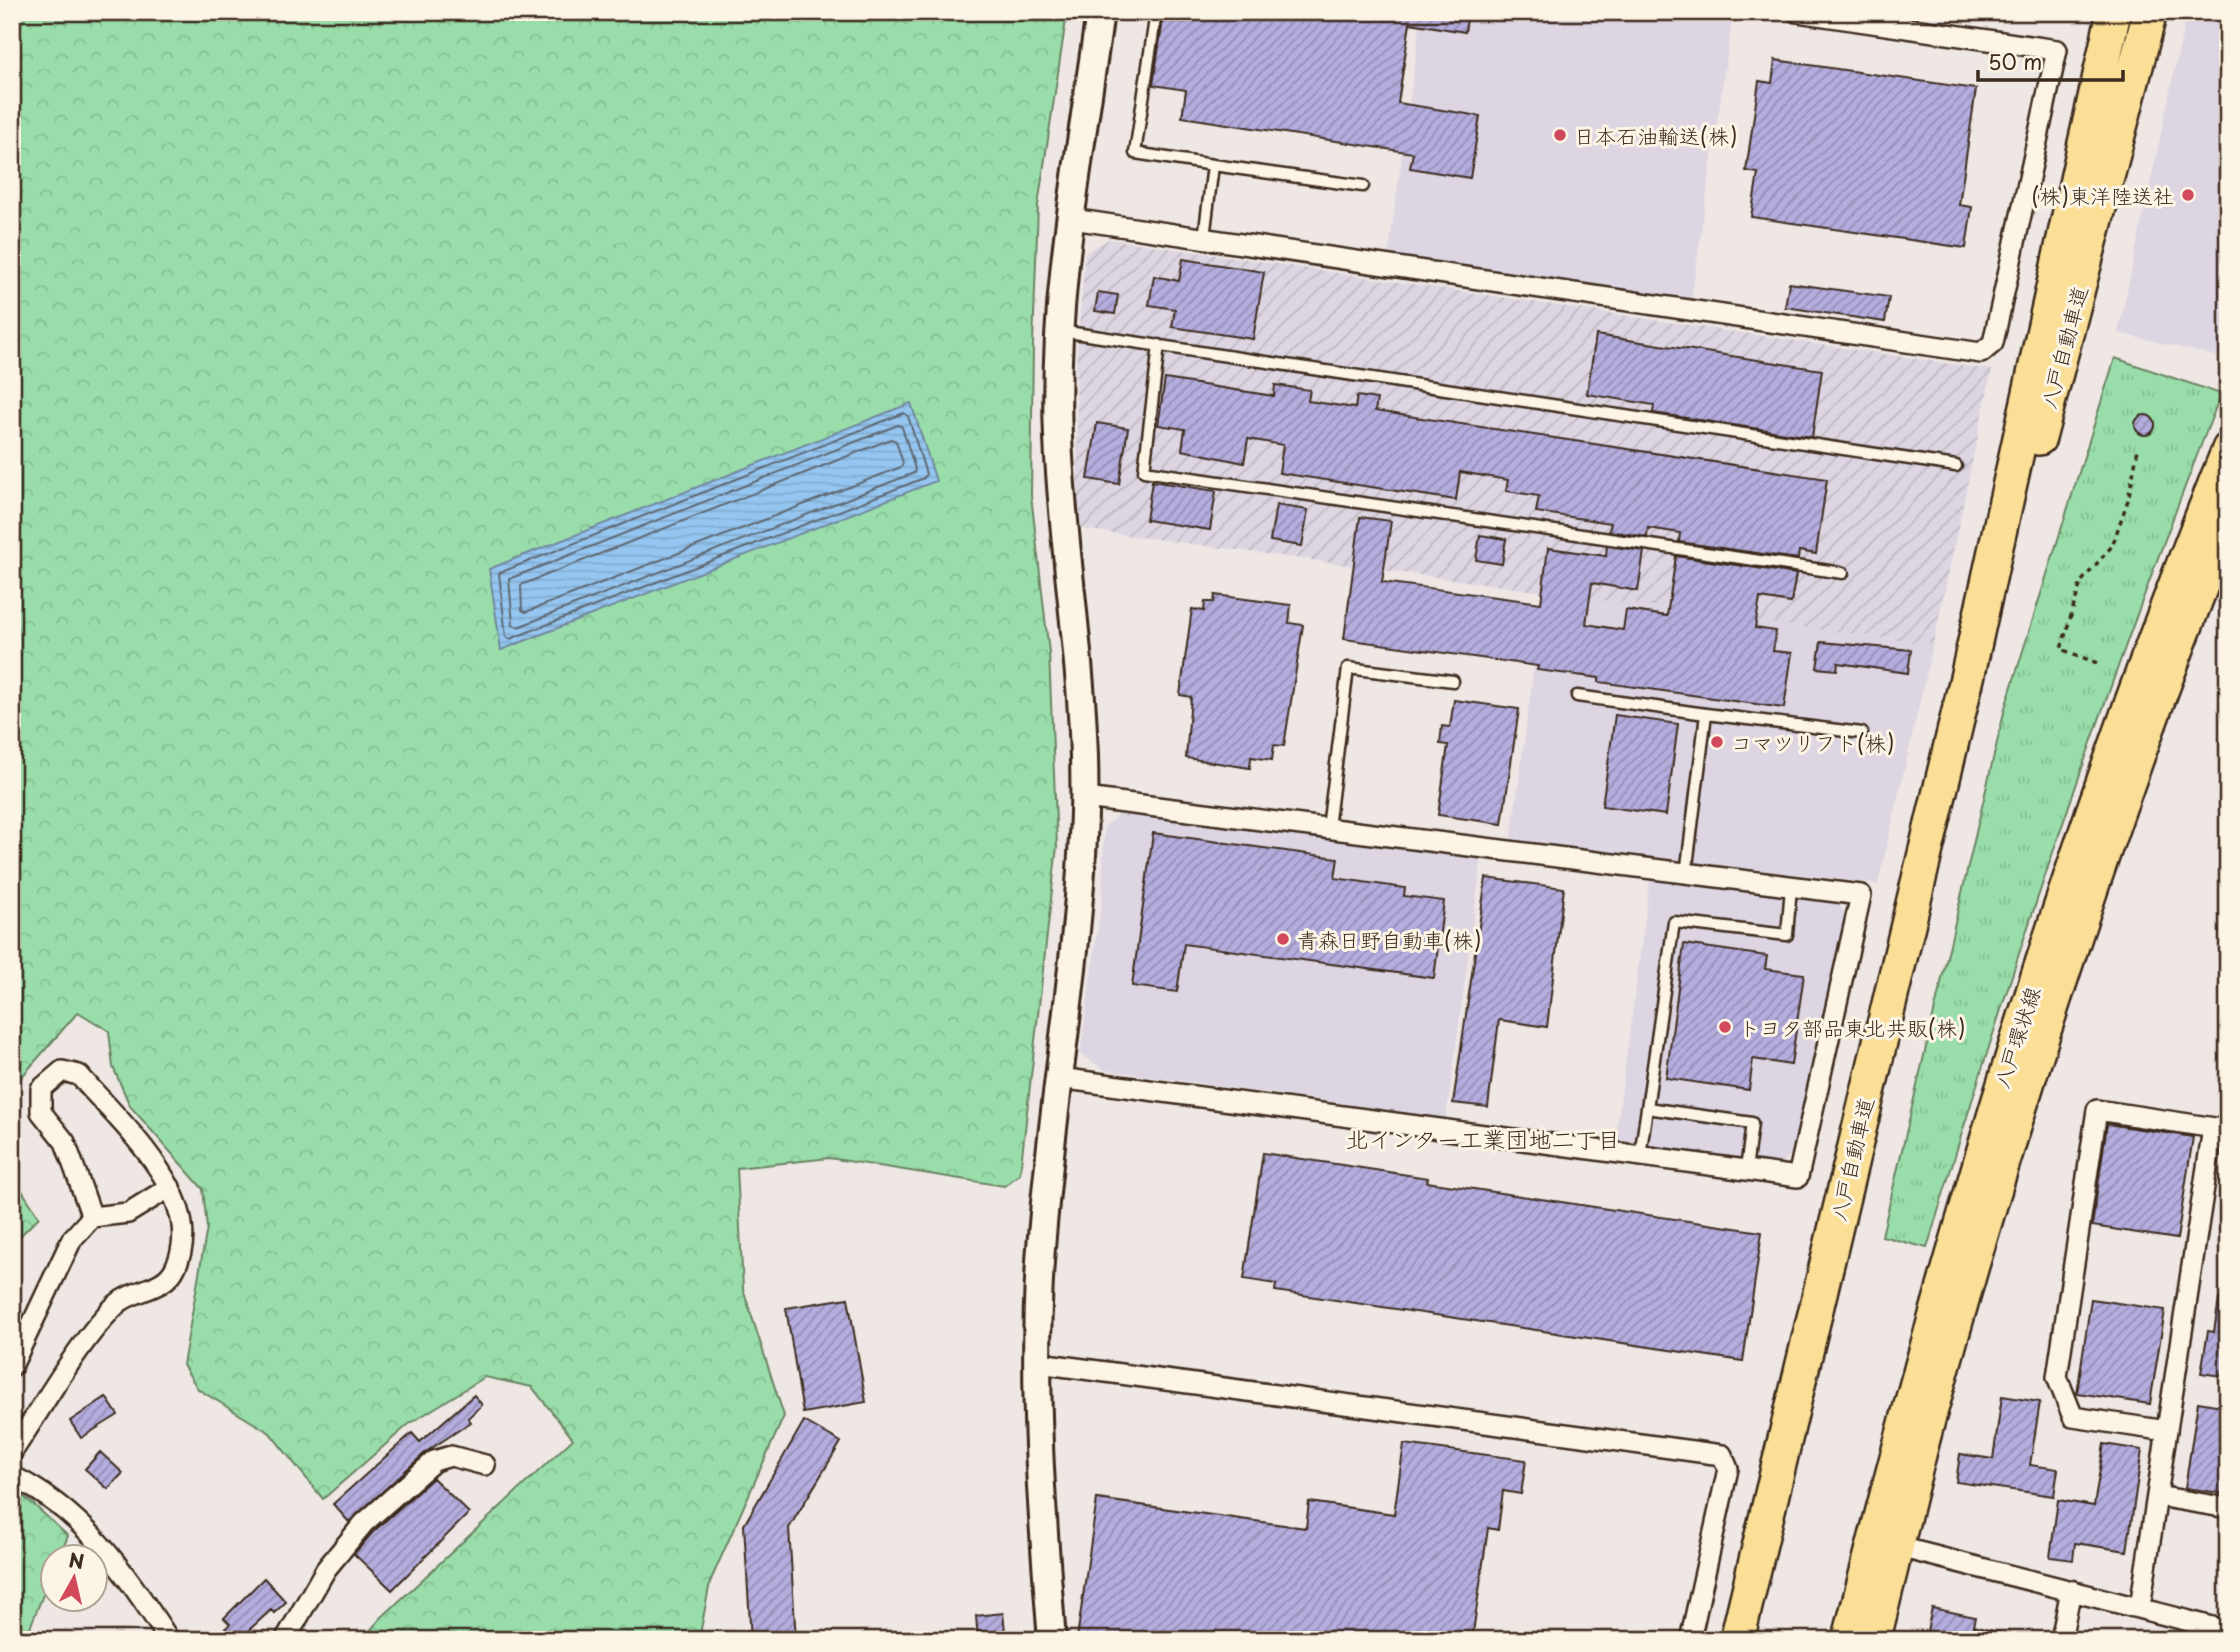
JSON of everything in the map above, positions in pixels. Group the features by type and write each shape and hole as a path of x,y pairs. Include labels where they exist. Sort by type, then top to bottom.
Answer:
{"highway":[{"name":"八戸自動車道","path":"1737,1640 1966,678 2114,12"},
{"name":"八戸自動車道","path":"1966,678 2046,412 2150,12"}],"main road":[{"name":"八戸環状線","path":"1848,1640 1903,1420 2011,1047 2162,615 2228,448"},
{"name":"八戸環状線","path":"1875,1640 1975,1261 2046,1031 2186,625 2228,521"}],"street":[{"path":"1052,1640 1042,1510 1040,1267 1059,1078 1082,902 1085,798 1083,726 1058,434 1061,295 1100,12"},
{"path":"1072,219 1981,353 1993,342 2057,50 1797,12"},
{"path":"1059,1078 1798,1177 1861,895 1085,798"},
{"path":"16,1438 97,1326 120,1301 156,1287 175,1270 184,1234 170,1187 79,1075 62,1072 41,1089 41,1112 65,1142 92,1216"},
{"path":"2140,1607 2167,1431 2221,1129 2097,1110 2057,1377 2073,1417 2167,1431"},
{"path":"12,1366 72,1239 92,1216 128,1213 170,1187"},
{"path":"1039,1363 1722,1455 1728,1469 1689,1640"},
{"path":"285,1640 326,1569 364,1523 434,1461 451,1456 485,1465"},
{"path":"12,1476 78,1518 139,1592 169,1640"},
{"path":"2157,1496 2228,1508"},
{"path":"1899,1547 2228,1631"},
{"path":"2061,1640 2071,1590"}],"lane":[{"path":"1156,12 1135,153 1363,187"},
{"path":"1204,238 1213,165"},
{"path":"1061,331 1956,466"},
{"path":"1159,345 1144,471 1843,573"},
{"path":"1328,828 1348,668 1454,681"},
{"path":"1577,696 1862,733"},
{"path":"1686,874 1706,714"},
{"path":"1640,1156 1674,922 1787,935 1791,887"},
{"path":"1647,1108 1752,1124 1746,1170"}],"path":[{"path":"2097,663 2062,649 2081,582 2112,546 2128,500 2138,449"}],"shaded area":[{"name":"日本石油輸送(株)","path":"1422,12 1733,14 1691,301 1388,256"},
{"name":"(株)東洋陸送社","path":"2187,12 2228,12 2228,339 2220,357 2118,333"},
{"path":"1109,239 1992,370 1933,645 1082,529 1078,517 1076,364 1085,253"},
{"name":"コマツリフト(株)","path":"1544,591 1933,645 1878,884 1511,840"},
{"name":"青森日野自動車(株)","path":"1120,812 1482,857 1446,1118 1105,1070 1080,1054 1102,898 1104,828"},
{"name":"トヨタ部品東北共販(株)","path":"1650,879 1836,902 1846,914 1792,1154 1780,1164 1615,1141"}],"green space":[{"path":"12,12 1067,13 1038,205 1031,495 1049,653 1057,846 1020,1174 1004,1186 829,1158 737,1168 743,1289 784,1416 710,1582 699,1640 362,1640 380,1619 573,1439 532,1387 485,1377 409,1424 323,1499 270,1433 198,1389 183,1365 207,1228 203,1189 130,1106 113,1067 109,1031 78,1012 12,1088"},
{"path":"2115,358 2221,394 2140,605 2065,818 1994,1032 1927,1248 1882,1236 2005,708"},
{"path":"12,1175 39,1217 12,1244"},
{"path":"12,1489 32,1503 68,1536 65,1544 38,1544 38,1607 25,1640 12,1640"}],"water":[{"path":"911,403 936,481 501,650 489,569"}],"building":[{"path":"1198,12 1468,12 1465,32 1410,23 1398,103 1480,116 1470,178 1410,168 1413,153 1182,117 1186,90 1153,85 1164,13 1197,18"},
{"path":"1775,60 1976,89 1959,205 1972,207 1966,248 1751,217 1758,173 1746,171 1759,81 1772,83"},
{"path":"1183,259 1264,272 1253,339 1172,327 1175,309 1149,305 1154,276 1179,281"},
{"path":"1789,283 1889,297 1885,322 1785,307"},
{"path":"1098,292 1118,295 1115,314 1095,311"},
{"path":"1596,335 1822,370 1812,437 1653,413 1654,405 1587,394"},
{"path":"1165,379 1274,396 1275,385 1310,390 1308,401 1355,408 1357,396 1377,399 1375,411 1827,479 1816,554 1799,551 1798,559 1679,542 1680,533 1648,528 1647,537 1609,531 1611,523 1536,512 1539,496 1506,491 1508,480 1460,472 1456,500 1279,473 1283,445 1248,439 1244,463 1182,450 1185,429 1158,425"},
{"path":"2141,415 2149,415 2155,425 2149,435 2141,435 2135,429 2135,421"},
{"path":"1097,423 1128,428 1119,484 1088,479"},
{"path":"1152,481 1216,491 1210,530 1146,520"},
{"path":"1276,505 1308,510 1302,546 1270,541"},
{"path":"1360,517 1391,521 1382,582 1541,603 1548,548 1606,556 1607,546 1644,551 1638,591 1592,583 1586,624 1623,630 1626,610 1667,616 1676,556 1796,574 1791,603 1760,598 1755,628 1776,631 1773,651 1792,653 1784,708 1599,682 1599,678 1537,670 1538,666 1344,639"},
{"path":"1480,535 1506,539 1502,564 1476,560"},
{"path":"1215,595 1291,605 1289,623 1303,625 1284,746 1274,745 1272,760 1251,757 1250,768 1186,758 1191,697 1180,695 1192,609 1204,611 1205,602 1214,602"},
{"path":"1821,642 1911,650 1908,673 1838,663 1837,670 1817,668"},
{"path":"1454,700 1519,709 1502,824 1438,815 1448,745 1440,744 1442,726 1450,727"},
{"path":"1615,715 1678,724 1666,815 1602,806"},
{"path":"1153,833 1338,858 1335,878 1405,888 1404,896 1444,901 1434,978 1184,944 1177,992 1132,986"},
{"path":"1486,878 1564,888 1547,1027 1499,1020 1488,1107 1453,1103"},
{"path":"1684,944 1767,956 1765,969 1804,974 1791,1065 1753,1059 1749,1090 1666,1078"},
{"path":"2107,1124 2193,1137 2177,1239 2092,1226"},
{"path":"1263,1153 1428,1178 1427,1182 1762,1232 1743,1361 1275,1291 1276,1284 1244,1279"},
{"path":"848,1298 866,1402 803,1413 786,1308"},
{"path":"2091,1299 2165,1310 2150,1404 2077,1393"},
{"path":"2219,1299 2228,1299 2228,1377 2201,1373 2208,1331 2214,1332"},
{"path":"474,1395 482,1405 468,1418 471,1422 426,1452 349,1522 333,1504 412,1433 420,1442"},
{"path":"2002,1396 2040,1402 2030,1465 2058,1469 2054,1496 1956,1482 1960,1454 1993,1459"},
{"path":"106,1397 118,1415 81,1438 70,1421"},
{"path":"2198,1402 2228,1407 2228,1494 2185,1488"},
{"path":"804,1421 841,1442 789,1528 796,1640 751,1640 744,1525"},
{"path":"1404,1444 1526,1460 1521,1494 1503,1491 1498,1530 1488,1528 1472,1640 1077,1638 1097,1499 1306,1528 1309,1502 1394,1514"},
{"path":"2104,1444 2142,1450 2127,1551 2075,1543 2073,1560 2050,1557 2058,1500 2094,1506"},
{"path":"100,1452 123,1473 108,1489 85,1469"},
{"path":"433,1478 469,1513 392,1590 354,1554 373,1532"},
{"path":"264,1578 286,1602 274,1613 271,1610 238,1640 213,1640 230,1624 224,1618"},
{"path":"1932,1608 1975,1617 1973,1626 2005,1634 2004,1640 1925,1640"},
{"path":"1003,1613 1006,1640 978,1640 976,1616"}],"place":[{"name":"日本石油輸送(株)","path":"1560,135"},
{"name":"(株)東洋陸送社","path":"2188,195"},
{"name":"コマツリフト(株)","path":"1717,742"},
{"name":"青森日野自動車(株)","path":"1283,939"},
{"name":"トヨタ部品東北共販(株)","path":"1725,1027"}],"district":[{"name":"北インター工業団地二丁目","path":"1483,1138"}]}
